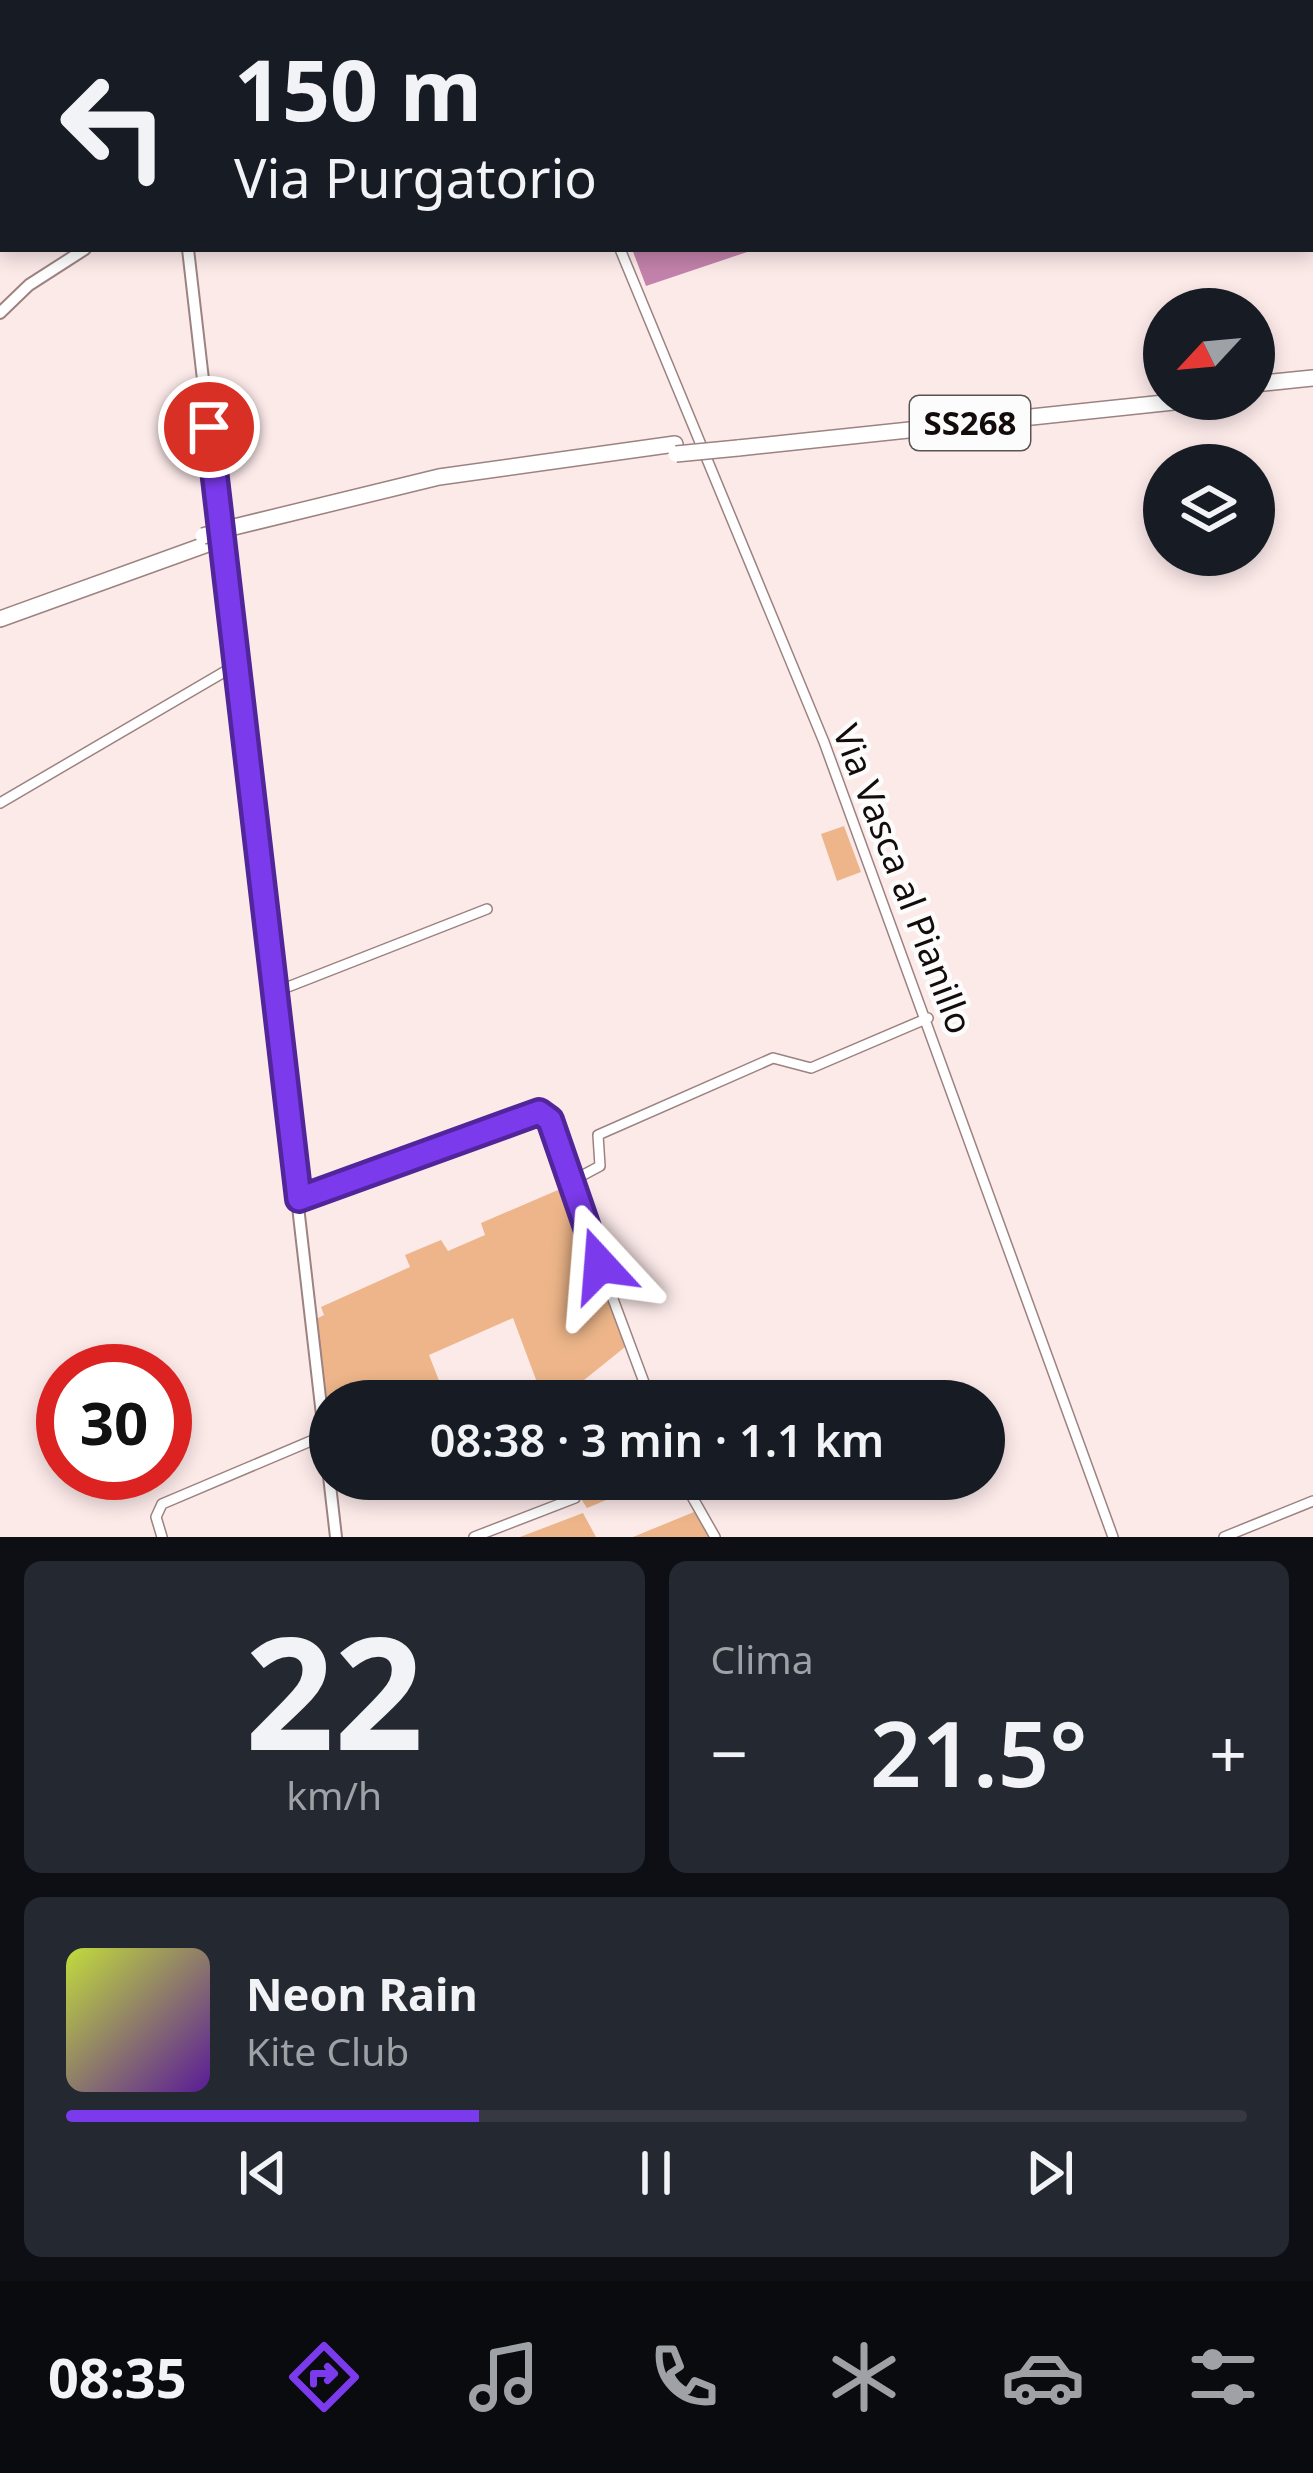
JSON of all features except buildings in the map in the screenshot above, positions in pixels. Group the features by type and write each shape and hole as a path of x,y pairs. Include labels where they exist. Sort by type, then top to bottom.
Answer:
{"highway":[{"name":"SS268","path":"737,443 1143,395"},
{"name":"SS268","path":"0,609 204,541 439,477 676,449 1143,405"},
{"name":"SS268","path":"0,619 204,541"}],"street":[{"path":"0,313 82,252"},
{"path":"188,252 319,1380"},
{"name":"Via Vasca al Pianillo","path":"621,252 824,742 1113,1537"},
{"path":"0,300 20,294"},
{"path":"0,802 236,665"},
{"path":"275,992 487,909"},
{"path":"572,1181 600,1166 598,1135 655,1108 772,1058 811,1068 928,1018"},
{"path":"299,1199 533,1112 550,1120 643,1380"},
{"path":"162,1537 156,1512 162,1504 309,1442"},
{"path":"332,1500 336,1537"},
{"path":"474,1537 570,1500"},
{"path":"694,1500 716,1537"},
{"path":"1224,1537 1313,1501"}],"shaded area":[{"path":"633,252 747,252 646,286"},
{"path":"844,826 861,872 837,881 821,834"},
{"path":"558,1190 578,1235 586,1234 625,1347 584,1380 536,1380 513,1318 429,1355 439,1380 323,1380 316,1319 324,1315 321,1307 410,1267 405,1255 441,1240 448,1251 485,1235 481,1223"},
{"path":"582,1500 606,1500 587,1508"},
{"path":"694,1512 709,1537 633,1537"},
{"path":"583,1513 596,1537 520,1537"}],"route":[{"path":"209,427 299,1199 539,1112 550,1120 600,1265"}]}
